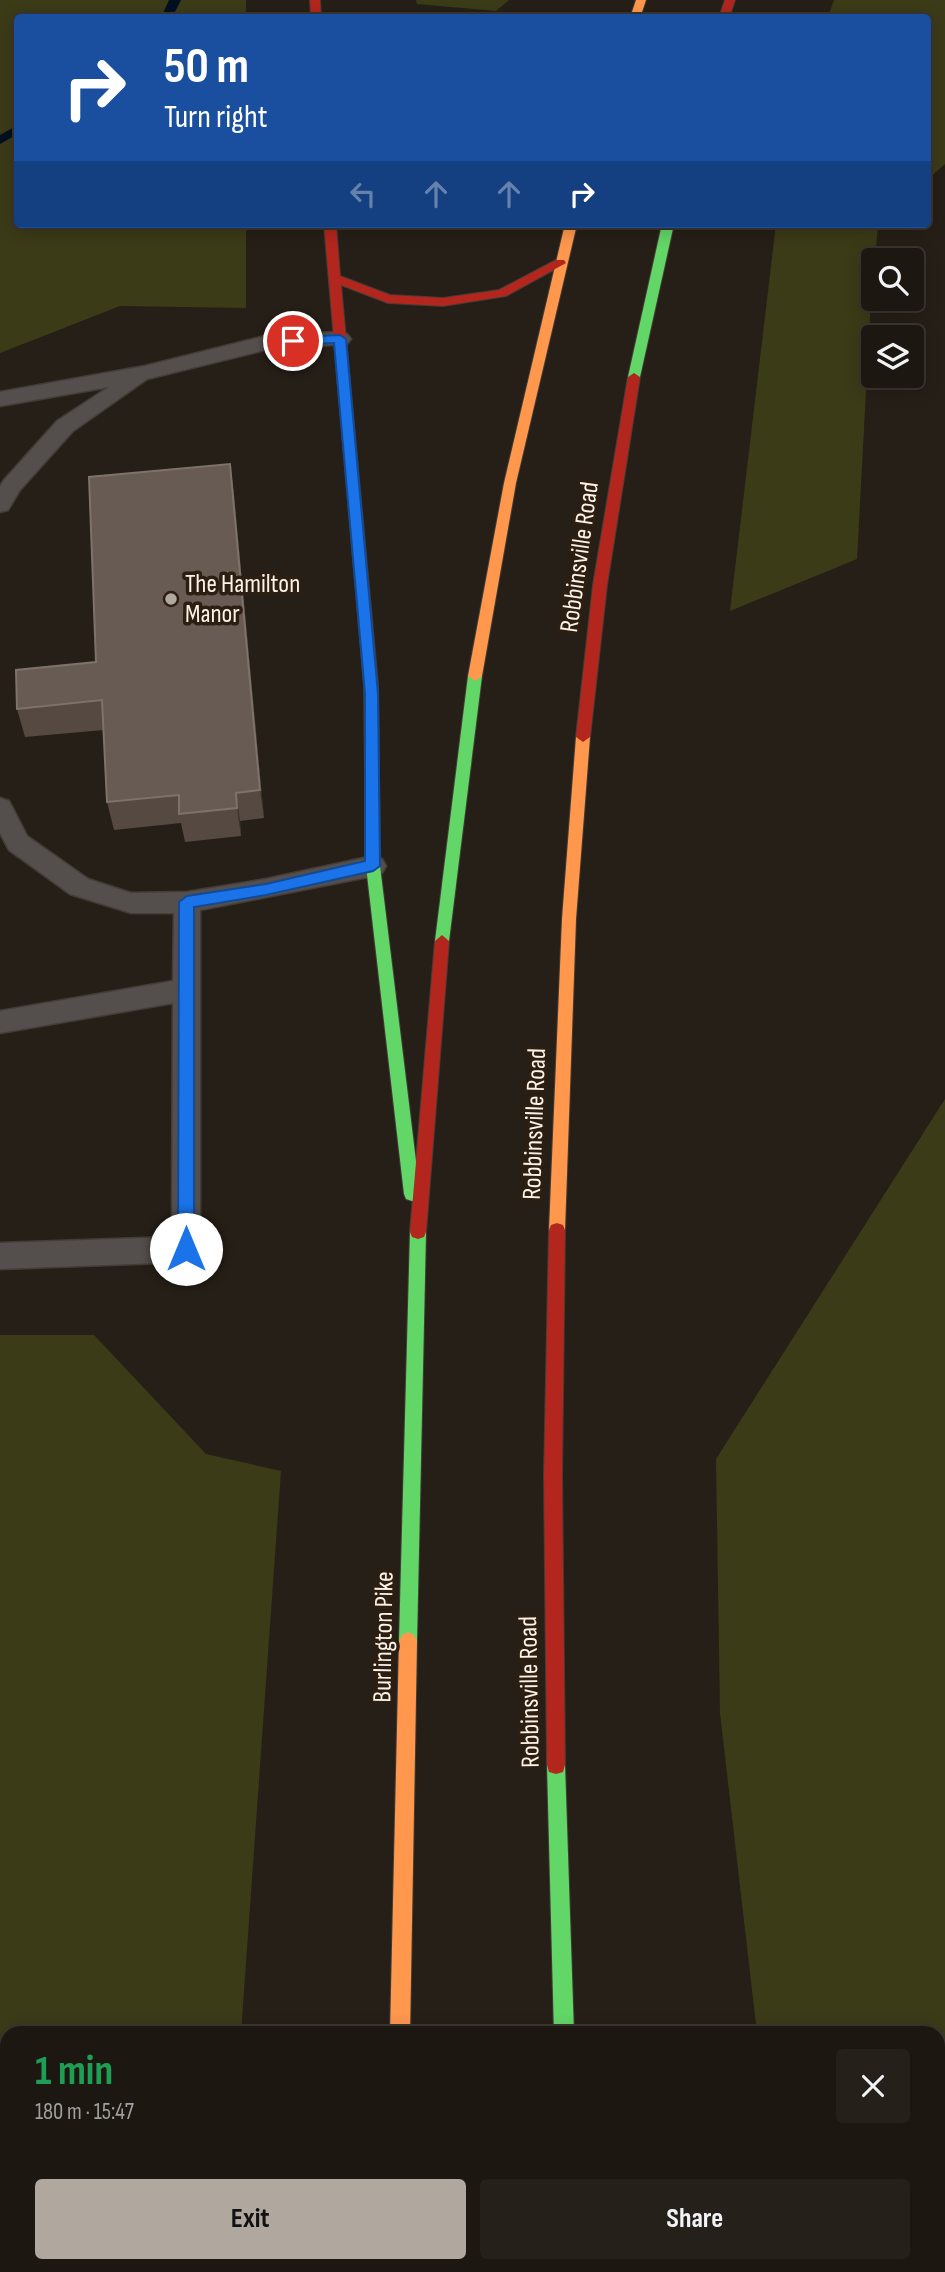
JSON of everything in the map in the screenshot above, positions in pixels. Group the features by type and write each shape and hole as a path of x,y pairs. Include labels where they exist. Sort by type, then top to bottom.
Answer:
{"main road":[{"path":"330,228 372,694 373,866 417,1241"},
{"path":"417,1241 438,975 474,683 510,483 570,228"},
{"name":"Robbinsville Road","path":"564,2026 553,1608 553,1448 556,1174 568,926 584,723 616,470 667,228"},
{"path":"334,278 388,299 443,302 502,293 560,263"},
{"name":"Burlington Pike","path":"400,2026 417,1241"}],"lane":[{"path":"0,399 145,373 270,342 340,339"},
{"path":"0,504 12,485 65,426 145,373"},
{"path":"0,808 18,843 79,887 131,904 187,902 266,890 373,866"},
{"path":"0,1256 186,1249 187,902"},
{"path":"0,1022 186,990"}],"shaded area":[{"path":"0,0 246,0 246,14 14,14 14,228 246,228 246,308 120,306 0,353"},
{"path":"416,0 509,0 496,11 417,4"},
{"path":"834,0 945,0 945,164 931,176 931,14 829,14"},
{"path":"776,228 878,228 876,248 861,248 861,311 870,311 870,325 861,325 861,388 866,388 857,559 730,611"},
{"path":"945,1099 945,2026 756,2026 720,1713 716,1459"},
{"path":"0,1335 94,1335 206,1454 281,1471 241,2026 0,2026"}],"building":[{"name":"The Hamilton Manor","path":"230,464 260,790 236,793 237,808 179,814 179,795 107,802 102,700 17,709 16,670 96,662 89,477"}],"waterway":[{"path":"168,14 175,0"},
{"path":"0,140 14,131"}],"traffic: fast":[{"path":"634,377 667,228"},
{"path":"442,941 475,676"},
{"path":"371,685 373,866 412,1194"},
{"path":"408,1641 418,1232"},
{"path":"556,1765 564,2026"}],"traffic: slow":[{"path":"636,14 641,0"},
{"path":"475,676 510,483 570,228"},
{"path":"557,1230 569,919 583,737"},
{"path":"400,2026 408,1641"}],"traffic: jam":[{"path":"315,0 316,14"},
{"path":"725,14 730,0"},
{"path":"330,228 371,685"},
{"path":"334,278 388,299 443,302 502,293 560,263"},
{"path":"583,737 600,585 634,377"},
{"path":"418,1232 442,941"},
{"path":"556,1765 553,1476 557,1230"}],"place":[{"name":"The Hamilton Manor","path":"171,599"}],"route":[{"path":"186,1249 187,902 266,890 373,866 372,694 340,339 293,341"}]}
